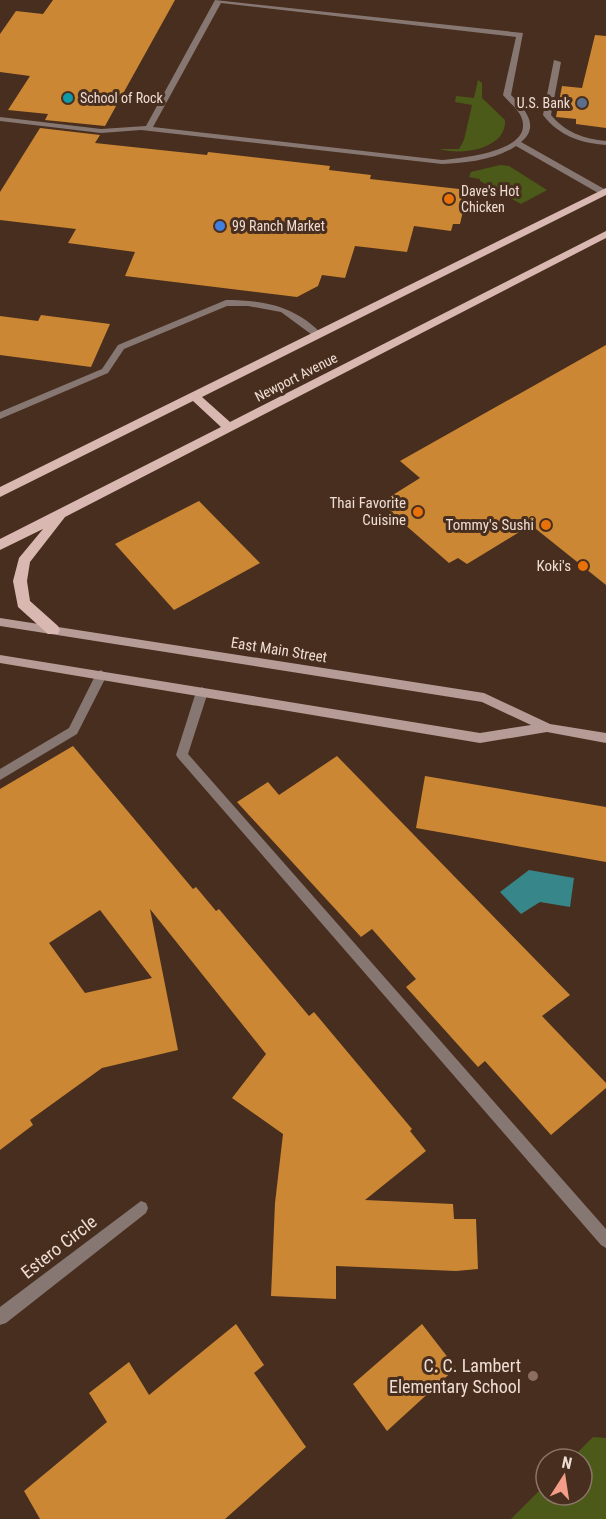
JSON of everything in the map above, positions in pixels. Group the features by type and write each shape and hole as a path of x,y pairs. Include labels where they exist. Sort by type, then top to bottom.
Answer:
{"main road":[{"name":"Newport Avenue","path":"0,492 605,192"},
{"name":"Newport Avenue","path":"0,545 606,234"},
{"path":"195,397 230,428"},
{"path":"53,630 23,603 20,582 24,561 63,513"},
{"name":"East Main Street","path":"0,622 484,698 548,728 606,738"},
{"name":"East Main Street","path":"0,658 480,738 548,728"}],"street":[{"path":"0,119 101,131 148,129 442,162 488,157 502,153 516,143 526,131 526,121 518,104 507,95 520,35 218,1 148,129"},
{"path":"557,62 546,115 554,126 573,136 606,143"},
{"path":"516,143 605,192"},
{"path":"0,416 105,371 121,347 226,303 248,303 284,310 318,335"},
{"path":"0,775 73,730 101,675"},
{"path":"202,692 182,755 606,1240"},
{"name":"Estero Circle","path":"0,1317 141,1208"}],"green space":[{"path":"478,80 482,83 482,98 505,120 504,130 499,138 481,148 459,152 439,149 459,149 464,140 472,105 455,102 456,96 474,98"},
{"path":"500,165 509,166 547,190 521,204 480,179 469,177 471,172"},
{"path":"593,1437 606,1438 606,1519 511,1519 534,1496 534,1507 594,1507 594,1447 583,1447"}],"water":[{"path":"529,870 574,878 570,907 540,902 521,914 500,892"}],"building":[{"path":"53,0 175,0 105,126 45,120 48,114 8,110 30,76 0,72 0,34 16,11 43,14"},
{"name":"U.S. Bank","path":"595,35 606,36 606,128 576,124 576,119 556,117 562,86 582,88"},
{"name":"99 Ranch Market","path":"40,128 100,135 95,143 207,155 208,152 330,166 329,170 371,175 370,179 468,190 460,224 453,224 451,231 414,226 407,252 355,246 345,278 322,275 318,286 297,297 125,276 135,252 68,243 76,229 0,220 0,192"},
{"path":"41,315 110,324 91,367 0,355 0,316 38,321"},
{"path":"606,345 606,585 531,525 467,564 458,558 449,563 380,503 420,478 400,461"},
{"path":"199,501 260,563 174,610 115,544"},
{"path":"73,746 193,889 196,887 216,911 219,909 309,1016 314,1012 412,1129 410,1131 426,1151 365,1200 453,1204 454,1219 476,1219 478,1269 456,1271 336,1266 336,1299 271,1296 275,1203 283,1134 232,1098 266,1054 150,909 178,1050 102,1068 30,1120 33,1125 0,1150 0,789","holes":["100,910 152,978 85,993 49,943"]},
{"path":"337,756 570,995 542,1016 606,1083 606,1088 551,1135 485,1061 478,1067 406,987 416,979 372,929 361,937 237,802 268,782 279,795"},
{"path":"425,776 606,807 606,862 416,828"},
{"path":"236,1324 264,1365 254,1373 306,1447 225,1519 40,1519 24,1491 107,1422 89,1393 129,1362 149,1395"},
{"path":"422,1324 456,1368 387,1431 353,1384"}],"place":[{"name":"School of Rock","path":"68,98"},
{"name":"U.S. Bank","path":"582,103"},
{"name":"Dave's Hot Chicken","path":"449,199"},
{"name":"99 Ranch Market","path":"220,226"},
{"name":"Thai Favorite Cuisine","path":"418,512"},
{"name":"Tommy's Sushi","path":"546,525"},
{"name":"Koki's","path":"583,566"},
{"name":"C. C. Lambert Elementary School","path":"533,1376"}]}
